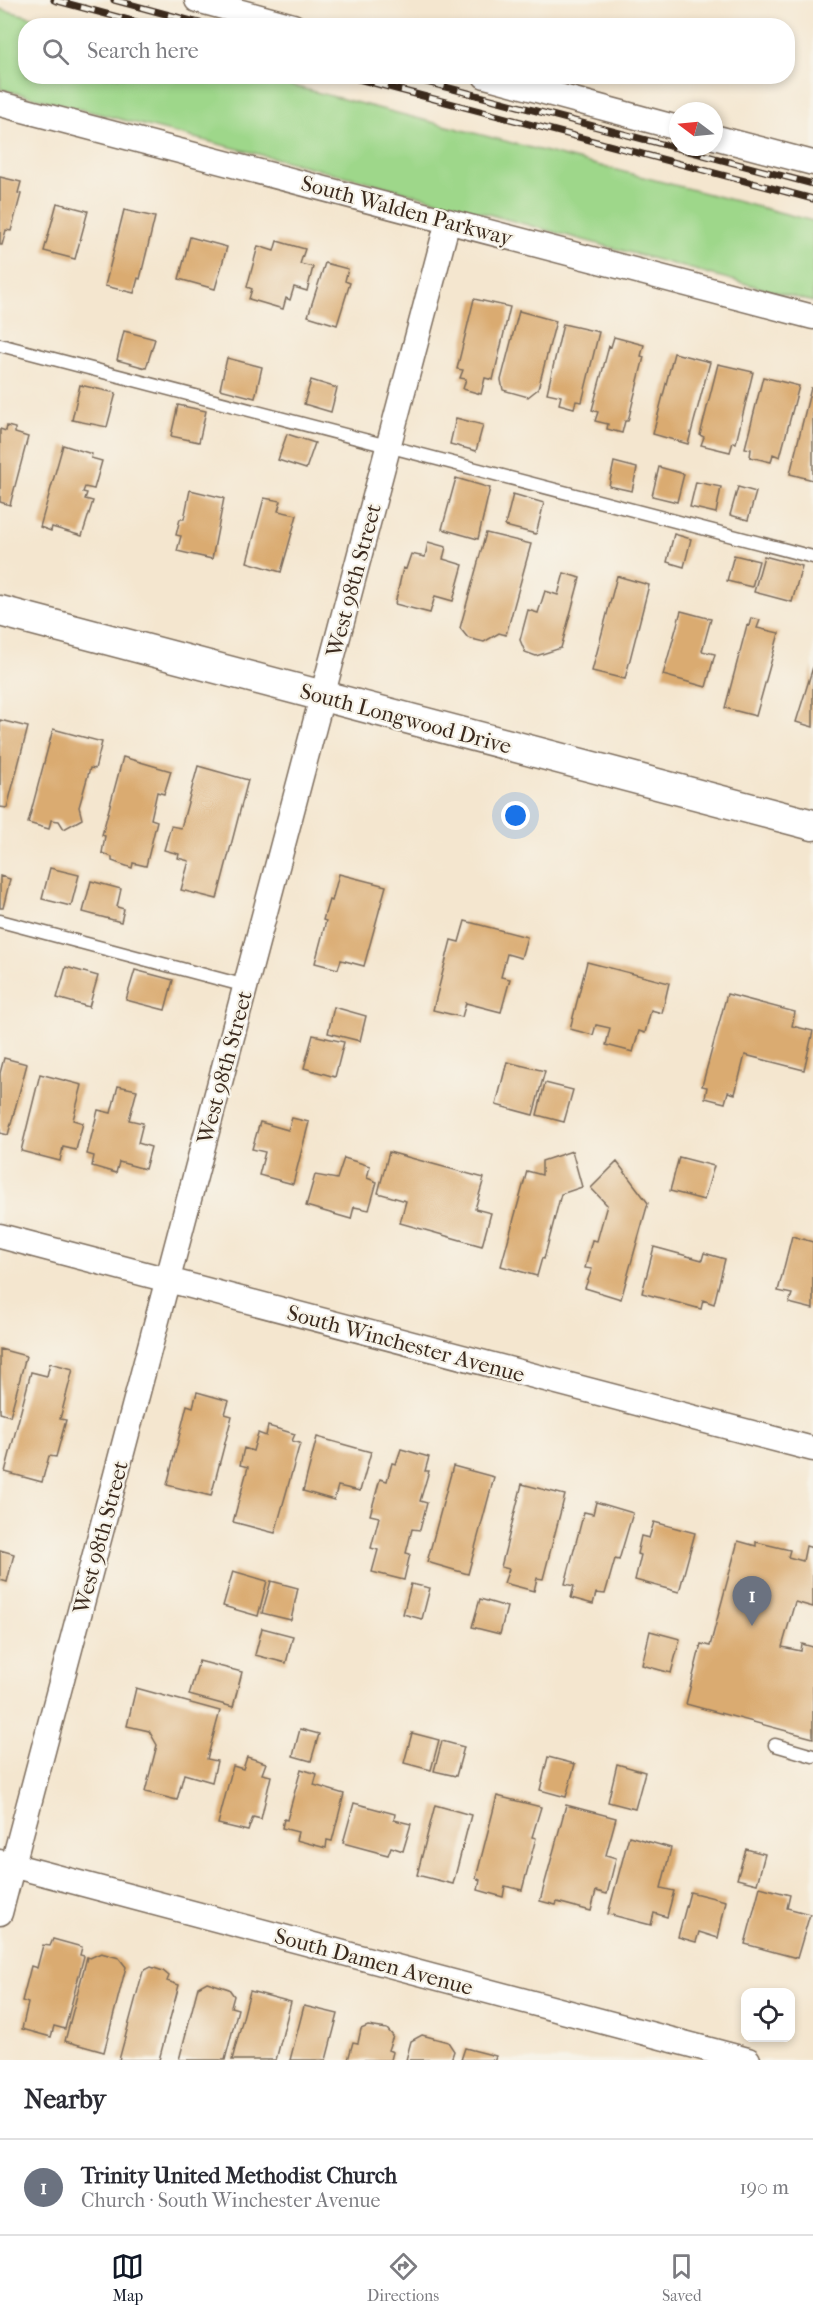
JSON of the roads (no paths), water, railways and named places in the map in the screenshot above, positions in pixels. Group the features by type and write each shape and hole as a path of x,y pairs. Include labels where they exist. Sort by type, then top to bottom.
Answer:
{"street":[{"path":"197,0 263,18"},
{"path":"515,84 669,126"},
{"name":"South Walden Parkway","path":"0,104 813,317"},
{"path":"723,139 813,164"},
{"name":"West 98th Street","path":"0,1913 6,1864 168,1281 448,221"},
{"name":"South Longwood Drive","path":"0,611 813,825"},
{"name":"South Winchester Avenue","path":"0,1236 813,1449"},
{"name":"South Damen Avenue","path":"6,1864 748,2060"}],"lane":[{"path":"0,345 813,557"},
{"path":"0,921 246,986"},
{"path":"775,1745 813,1756"}],"railway":[{"path":"54,0 121,18"},
{"path":"114,0 180,18"},
{"path":"377,84 813,199"},
{"path":"434,84 813,184"}],"place":[{"name":"Trinity United Methodist Church","path":"752,1626"}]}
